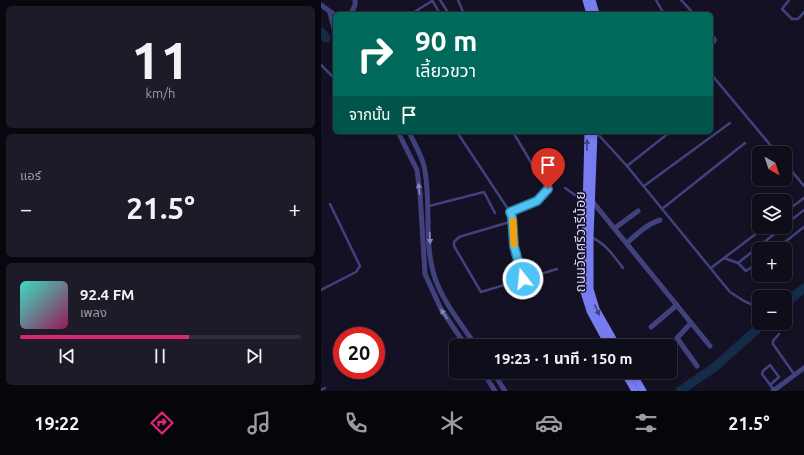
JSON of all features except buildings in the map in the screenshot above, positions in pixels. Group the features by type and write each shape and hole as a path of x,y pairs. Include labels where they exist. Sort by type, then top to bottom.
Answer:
{"main road":[{"path":"586,0 589,12"},
{"path":"592,0 595,12"},
{"name":"ถนนวัดศรีวารีน้อย","path":"588,134 592,298 613,339"},
{"name":"ถนนวัดศรีวารีน้อย","path":"595,134 589,200 584,292 590,311 605,339"},
{"path":"628,379 635,391"},
{"path":"636,379 643,391"}],"street":[{"path":"354,12 355,0"},
{"path":"321,5 333,14"},
{"path":"399,134 417,170 420,193 425,274 441,309 461,339"},
{"path":"402,141 410,134 424,165 429,206 430,260 435,279 443,295 471,339"},
{"path":"589,200 615,228 710,346"},
{"path":"615,228 638,211"},
{"path":"627,243 644,228 653,222 660,220"},
{"path":"651,326 677,305"},
{"path":"691,323 677,338 697,366"},
{"path":"774,391 804,368"},
{"path":"487,379 495,391"},
{"path":"497,379 505,391"}],"lane":[{"path":"414,12 432,0 439,12"},
{"path":"440,0 448,12"},
{"path":"458,0 463,12"},
{"path":"656,0 663,12"},
{"path":"681,0 692,12"},
{"path":"789,0 782,9 792,19 797,19 804,12"},
{"path":"713,36 716,40 713,44"},
{"path":"321,65 333,77"},
{"path":"713,76 771,146"},
{"path":"644,186 730,123"},
{"path":"458,134 510,212 513,222 514,246 523,279"},
{"path":"510,212 531,204 549,191 514,134"},
{"path":"597,134 627,166 735,296 752,304"},
{"path":"627,166 667,134"},
{"path":"662,209 745,143"},
{"path":"792,171 804,186"},
{"path":"565,188 575,195 589,200"},
{"path":"429,206 484,192 495,213"},
{"path":"792,207 804,198"},
{"path":"321,290 356,272 360,266 330,204"},
{"path":"792,220 804,210"},
{"path":"513,222 459,237 454,242 454,246 481,292 514,284 523,279 557,269"},
{"path":"785,242 804,227"},
{"path":"711,268 756,234"},
{"path":"738,262 774,234"},
{"path":"590,237 601,242 609,249 623,268"},
{"path":"724,258 738,262 746,271 752,267"},
{"path":"779,334 773,341 773,344 794,375"},
{"path":"770,385 779,377 770,365 762,373 770,385 774,391"},
{"path":"321,390 325,388"}],"waterway":[{"path":"321,32 326,38"},
{"path":"792,298 804,288"},
{"path":"680,391 716,366 756,330"}],"slow traffic":[{"path":"513,221 514,244"}],"route":[{"path":"523,279 514,246 512,217 510,212 537,201 549,191 548,189"}]}
